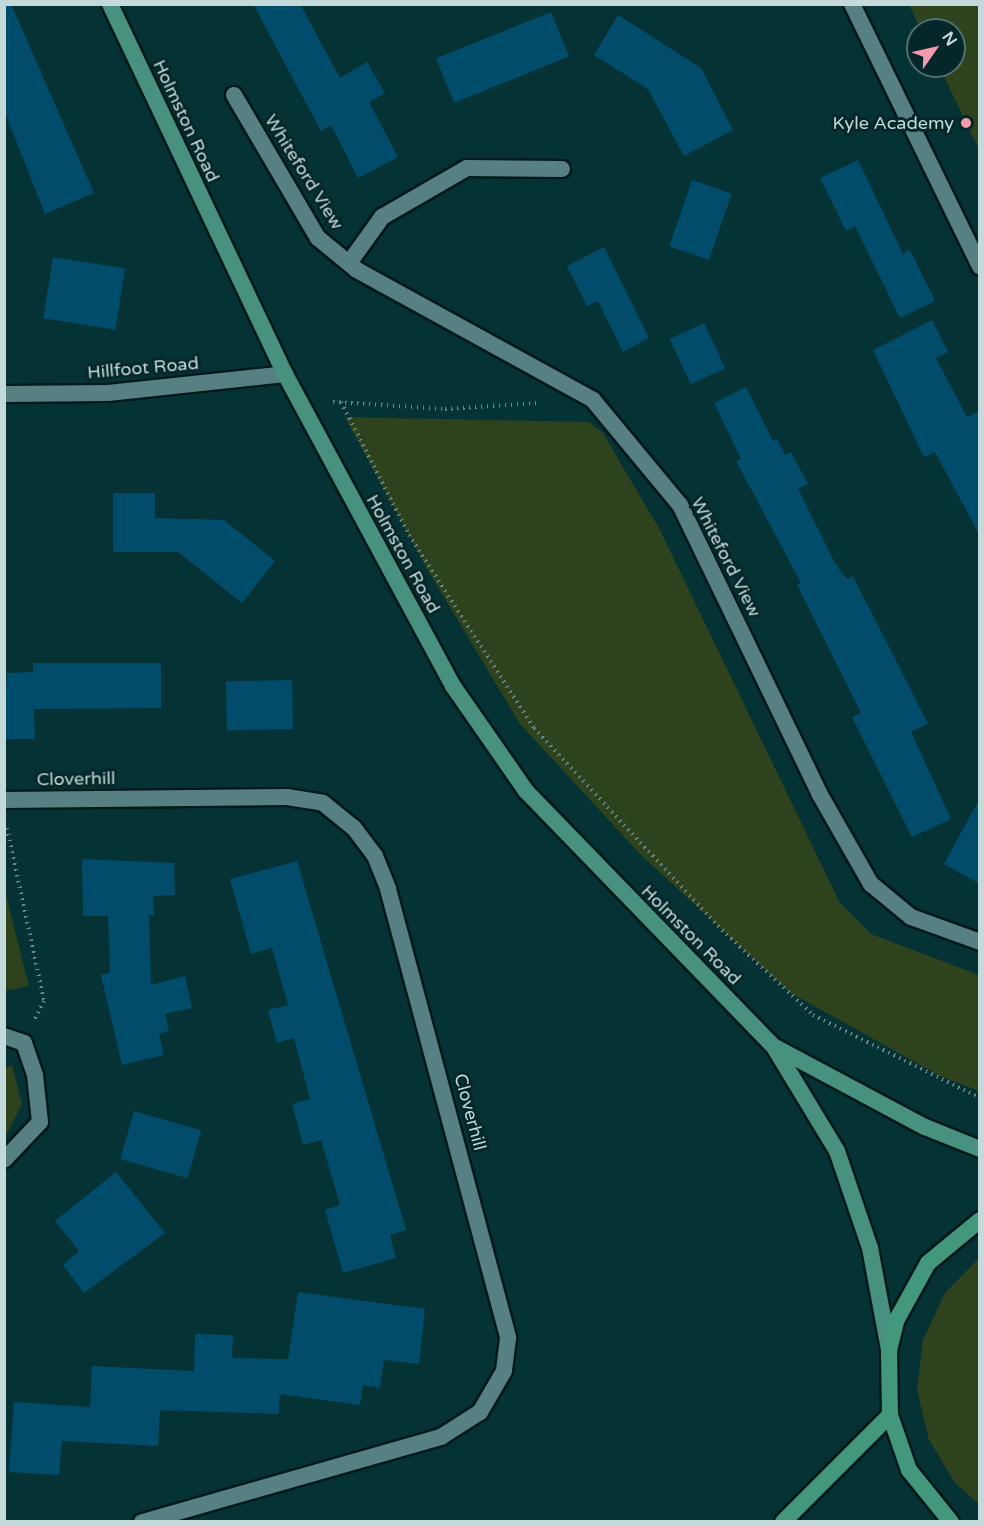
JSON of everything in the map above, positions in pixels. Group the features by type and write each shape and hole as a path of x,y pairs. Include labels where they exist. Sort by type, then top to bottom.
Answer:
{"highway":[{"path":"951,1521 909,1470 890,1415 889,1350 906,1299 928,1263 980,1220"},
{"path":"783,1521 890,1415"}],"main road":[{"name":"Holmston Road","path":"110,4 285,374 453,686 526,790 774,1047"},
{"path":"774,1047 925,1127 980,1149"},
{"path":"774,1047 837,1151 870,1248 889,1350"}],"street":[{"path":"852,4 980,267"},
{"name":"Whiteford View","path":"234,95 318,238 349,263 593,400 680,505 819,793 871,884 911,917 980,942"},
{"name":"Whiteford View","path":"349,263 382,218 467,168 562,169"},
{"name":"Hillfoot Road","path":"4,393 108,393 285,374"},
{"name":"Cloverhill","path":"4,800 287,797 323,803 354,828 375,856 388,889 508,1338 504,1371 480,1412 441,1437 142,1521"},
{"path":"4,1036 24,1043 35,1075 40,1122 4,1160"}],"path":[{"path":"299,400 445,409 593,400"},
{"path":"341,402 409,536 534,728 722,930 813,1016 980,1098"},
{"path":"4,819 44,1001 24,1043"}],"green space":[{"path":"909,5 979,5 979,150 945,78 966,78 966,18 915,18"},
{"path":"345,417 589,422 603,433 660,530 840,903 871,934 979,975 979,1091 940,1076 789,992 640,854 520,724 427,569"},
{"path":"5,891 29,986 4,991"},
{"path":"12,1065 22,1104 5,1138 5,1068"},
{"path":"979,1258 979,1504 955,1483 929,1440 917,1390 923,1340 945,1293"}],"building":[{"path":"4,4 11,4 94,193 45,214 4,110"},
{"path":"253,4 300,4 340,78 367,62 385,93 369,102 398,157 358,178 331,125 321,131"},
{"path":"551,12 569,57 454,103 436,58"},
{"path":"618,15 701,68 733,130 684,156 648,89 594,55"},
{"path":"858,160 903,254 910,250 935,301 900,318 855,226 846,231 820,178"},
{"path":"692,180 732,194 709,260 669,246"},
{"path":"604,247 649,338 623,352 598,301 587,306 567,266"},
{"path":"53,257 125,268 115,330 43,318"},
{"path":"932,320 948,352 936,358 967,417 980,411 980,536 935,452 924,457 873,350"},
{"path":"704,323 725,368 691,384 670,339"},
{"path":"746,387 773,441 777,439 785,455 791,452 808,484 798,489 836,565 847,579 853,576 928,724 911,732 951,819 912,837 852,717 861,713 797,585 801,583 736,461 741,459 714,403"},
{"path":"113,493 155,493 155,518 224,520 275,561 242,603 178,552 113,552"},
{"path":"33,663 161,663 161,708 34,709 35,739 4,739 7,673 33,672"},
{"path":"292,680 293,729 227,730 226,681"},
{"path":"980,798 980,884 944,864"},
{"path":"82,859 174,863 175,895 153,896 154,915 149,915 151,985 185,976 192,1008 165,1014 169,1031 159,1034 164,1055 122,1065 101,975 110,973 108,916 83,916"},
{"path":"297,861 406,1230 390,1235 396,1258 343,1273 325,1210 340,1205 321,1140 303,1145 292,1104 310,1099 294,1038 277,1043 268,1010 288,1005 272,948 251,954 230,879"},
{"path":"134,1111 201,1130 188,1178 120,1159"},
{"path":"116,1172 165,1233 84,1293 63,1265 79,1251 55,1221"},
{"path":"298,1292 425,1309 419,1364 384,1360 380,1388 363,1385 360,1405 280,1394 279,1414 160,1410 158,1446 62,1441 59,1475 9,1472 14,1402 90,1407 92,1366 194,1371 195,1334 233,1335 232,1358 288,1359"}],"place":[{"name":"Kyle Academy","path":"966,123"}]}
